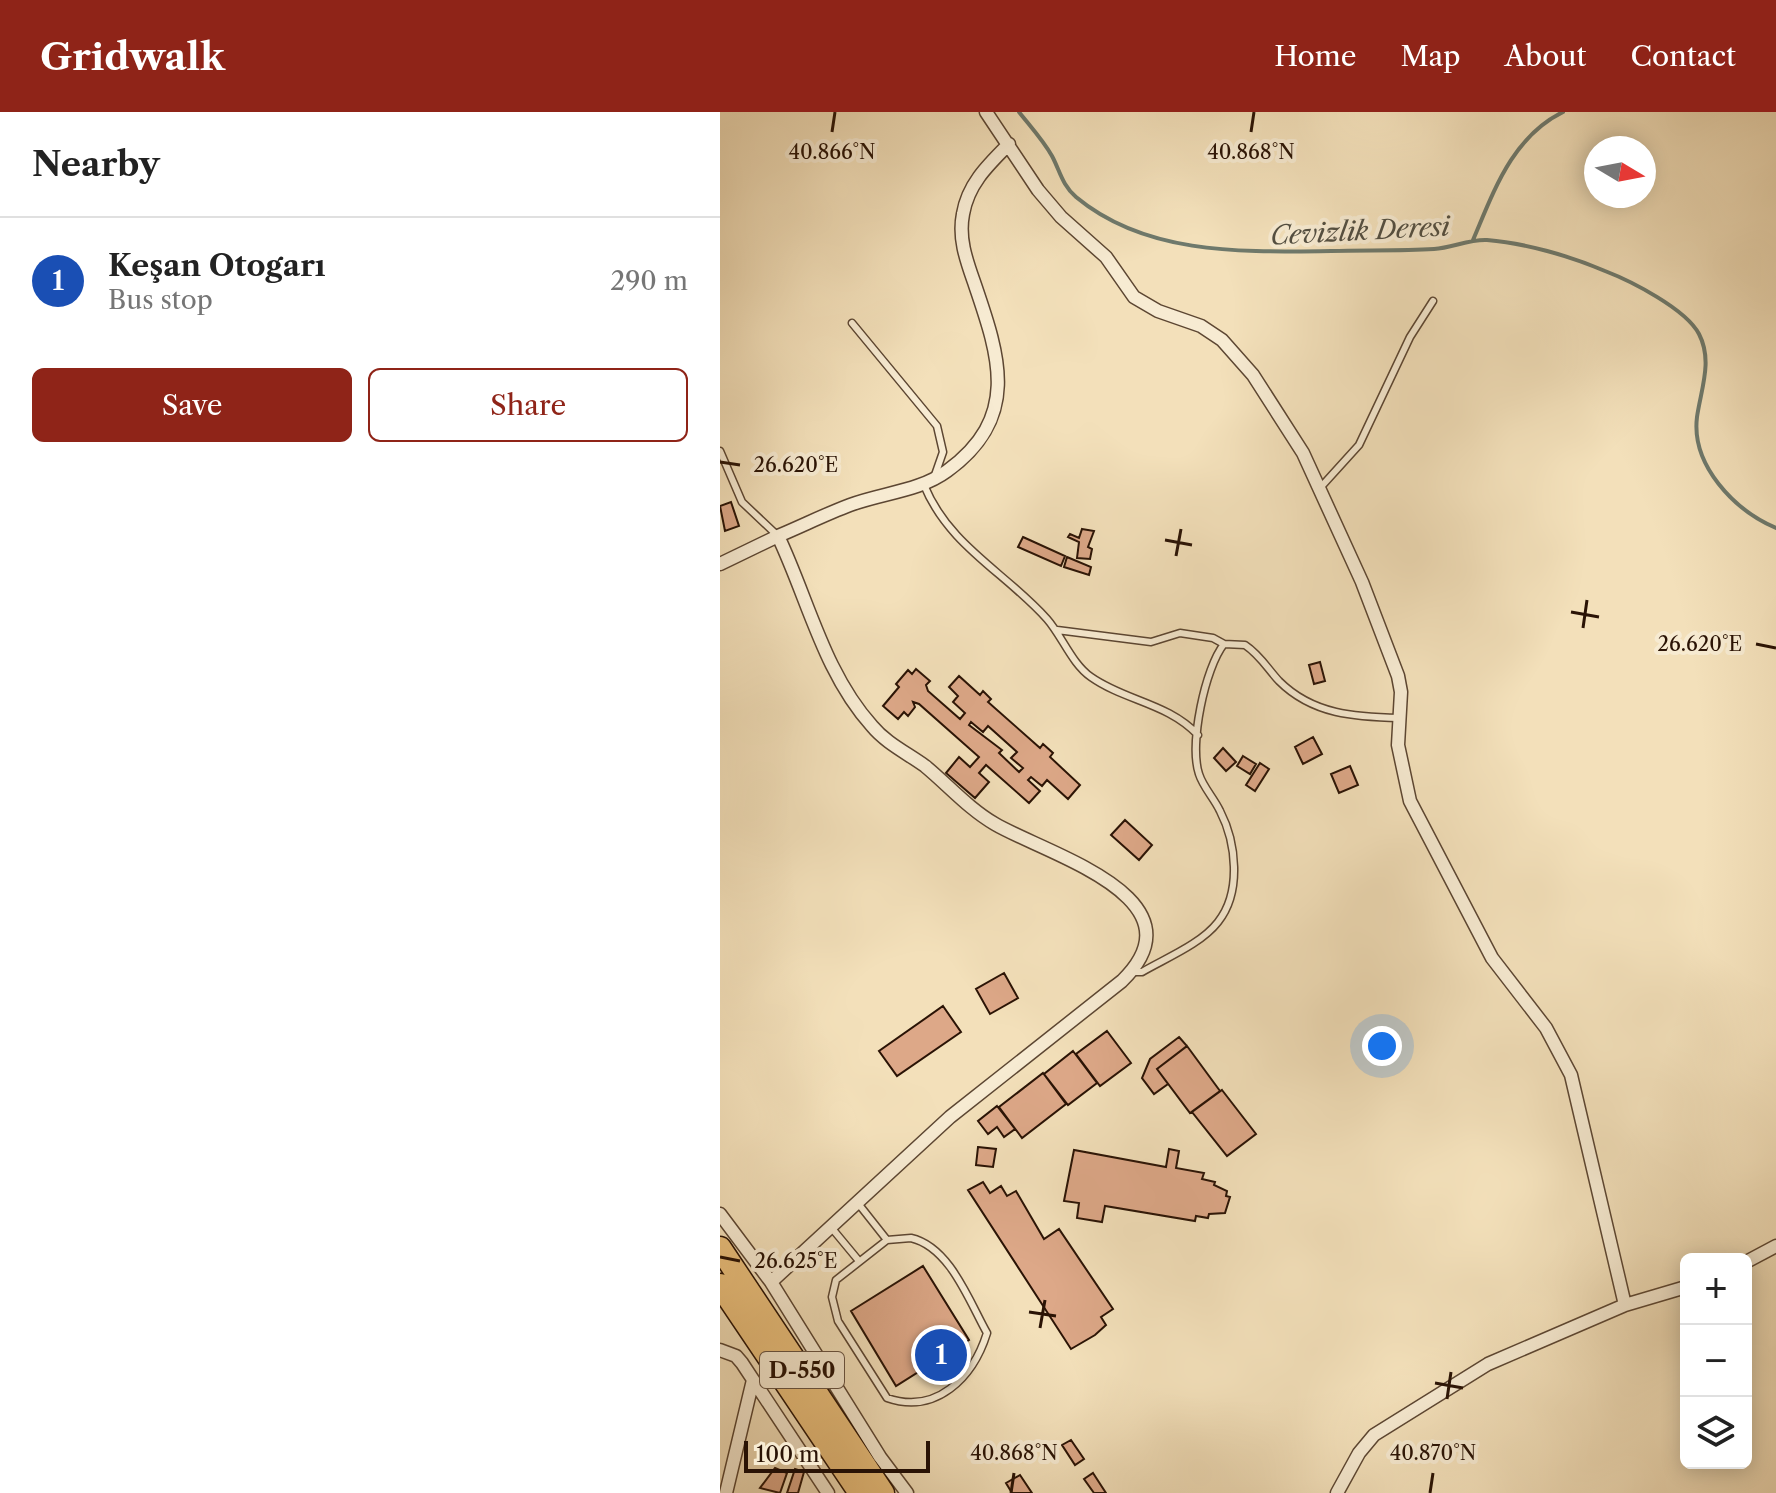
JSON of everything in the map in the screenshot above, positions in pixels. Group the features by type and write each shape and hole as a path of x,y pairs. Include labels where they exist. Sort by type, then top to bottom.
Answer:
{"highway":[{"name":"D-550","path":"720,1248 883,1493"},
{"name":"D-550","path":"720,1285 860,1493"}],"street":[{"path":"986,112 1038,190 1061,217 1106,257 1134,297 1158,311 1201,326 1233,353 1260,385 1303,453 1362,582 1400,684 1398,745 1410,801 1492,958 1546,1028 1571,1075 1625,1305"},
{"path":"720,564 849,506 930,482 972,450 995,409 999,374 996,351 961,234 968,198 980,173 1009,144"},
{"path":"771,1282 950,1117 1130,972 1142,956 1146,929 1134,905 1119,889 1086,867 990,821 872,727 825,653 798,578 778,536"},
{"path":"720,1214 771,1282 880,1457 907,1493"},
{"path":"1752,1259 1776,1246"},
{"path":"1337,1493 1359,1453 1384,1428 1488,1364 1625,1305 1680,1289"},
{"path":"720,1350 736,1356 828,1493"},
{"path":"724,1492 753,1380"}],"lane":[{"path":"1319,489 1359,445 1410,337 1433,301"},
{"path":"852,323 937,426 943,452 930,482 934,508 958,540 1025,596 1056,630 1089,676 1177,717 1198,735"},
{"path":"720,451 742,502 778,536"},
{"path":"1056,630 1151,642 1180,633 1213,638 1224,644 1245,645 1266,663 1277,679 1320,707 1355,718 1400,718"},
{"path":"1130,972 1142,972 1209,931 1223,916 1230,897 1234,872 1231,844 1219,808 1199,774 1198,735 1212,664 1224,644"},
{"path":"857,1201 887,1240"},
{"path":"830,1226 859,1261"},
{"path":"887,1240 927,1242 952,1270 987,1333 971,1370 937,1396 919,1405 887,1398 838,1321 832,1297 836,1280 887,1240"}],"building":[{"path":"731,502 739,526 725,531 720,506"},
{"path":"1082,529 1094,531 1088,547 1092,549 1090,559 1077,558 1079,542 1068,537 1070,534 1079,538"},
{"path":"1023,537 1065,556 1061,566 1018,547"},
{"path":"1067,557 1091,567 1089,575 1064,567"},
{"path":"1320,662 1325,681 1314,684 1309,665"},
{"path":"916,669 930,681 926,685 928,691 960,719 965,713 953,702 958,696 949,687 959,676 980,695 983,691 991,699 988,702 1040,748 1043,744 1053,753 1050,757 1080,785 1068,799 1047,780 1042,786 1031,777 1028,780 1040,791 1029,803 986,765 979,773 989,782 975,798 946,773 959,757 970,767 979,757 919,704 913,702 915,707 908,716 904,712 898,719 883,706 908,670 912,674","holes":["971,722 983,732 988,726 1017,752 1011,758 1023,768 1019,772 999,753 1002,750 969,725"]},
{"path":"1313,737 1322,754 1303,764 1295,747"},
{"path":"1223,748 1236,762 1226,771 1214,758"},
{"path":"1243,756 1256,764 1250,774 1237,766"},
{"path":"1260,763 1269,769 1255,791 1246,785"},
{"path":"1350,766 1358,785 1339,793 1331,774"},
{"path":"1125,820 1152,845 1139,860 1111,835"},
{"path":"1004,973 1018,998 990,1014 976,989"},
{"path":"943,1006 961,1032 897,1076 879,1051"},
{"path":"1107,1031 1131,1063 1100,1086 1076,1054"},
{"path":"1179,1037 1187,1046 1157,1069 1168,1084 1154,1094 1142,1078 1150,1059"},
{"path":"1187,1046 1220,1091 1190,1113 1157,1069"},
{"path":"1073,1051 1097,1083 1068,1105 1044,1074"},
{"path":"1043,1073 1066,1104 1022,1138 999,1107"},
{"path":"1222,1090 1256,1134 1227,1156 1192,1112"},
{"path":"997,1106 1015,1129 1004,1137 997,1127 988,1134 978,1121"},
{"path":"978,1147 996,1149 993,1167 976,1165"},
{"path":"1169,1149 1179,1151 1176,1168 1204,1173 1202,1179 1215,1182 1214,1185 1227,1191 1226,1196 1230,1197 1225,1213 1209,1214 1208,1218 1196,1216 1195,1221 1105,1206 1102,1222 1077,1218 1079,1203 1064,1201 1074,1150 1166,1167"},
{"path":"983,1182 990,1193 1001,1186 1007,1196 1016,1191 1044,1239 1059,1229 1113,1309 1101,1317 1106,1325 1095,1335 1071,1349 968,1190"},
{"path":"923,1266 969,1340 896,1386 851,1311"},
{"path":"1071,1440 1084,1459 1075,1465 1062,1445"},
{"path":"775,1468 787,1473 780,1493 760,1488"},
{"path":"795,1469 804,1472 798,1493 787,1493"},
{"path":"1093,1473 1106,1493 1094,1493 1084,1479"},
{"path":"1020,1475 1032,1493 1012,1493 1006,1483"}],"waterway":[{"name":"Cevizlik Deresi","path":"1019,112 1041,139 1064,183 1076,197 1104,216 1165,240 1231,250 1265,251 1434,249 1487,240 1562,255 1643,289 1682,315 1699,334 1703,344 1706,365 1697,435 1708,468 1731,498 1776,528"},
{"path":"1473,240 1497,185 1518,151 1530,136 1563,112"}],"place":[{"name":"Keşan Otogarı","path":"941,1355"}]}
